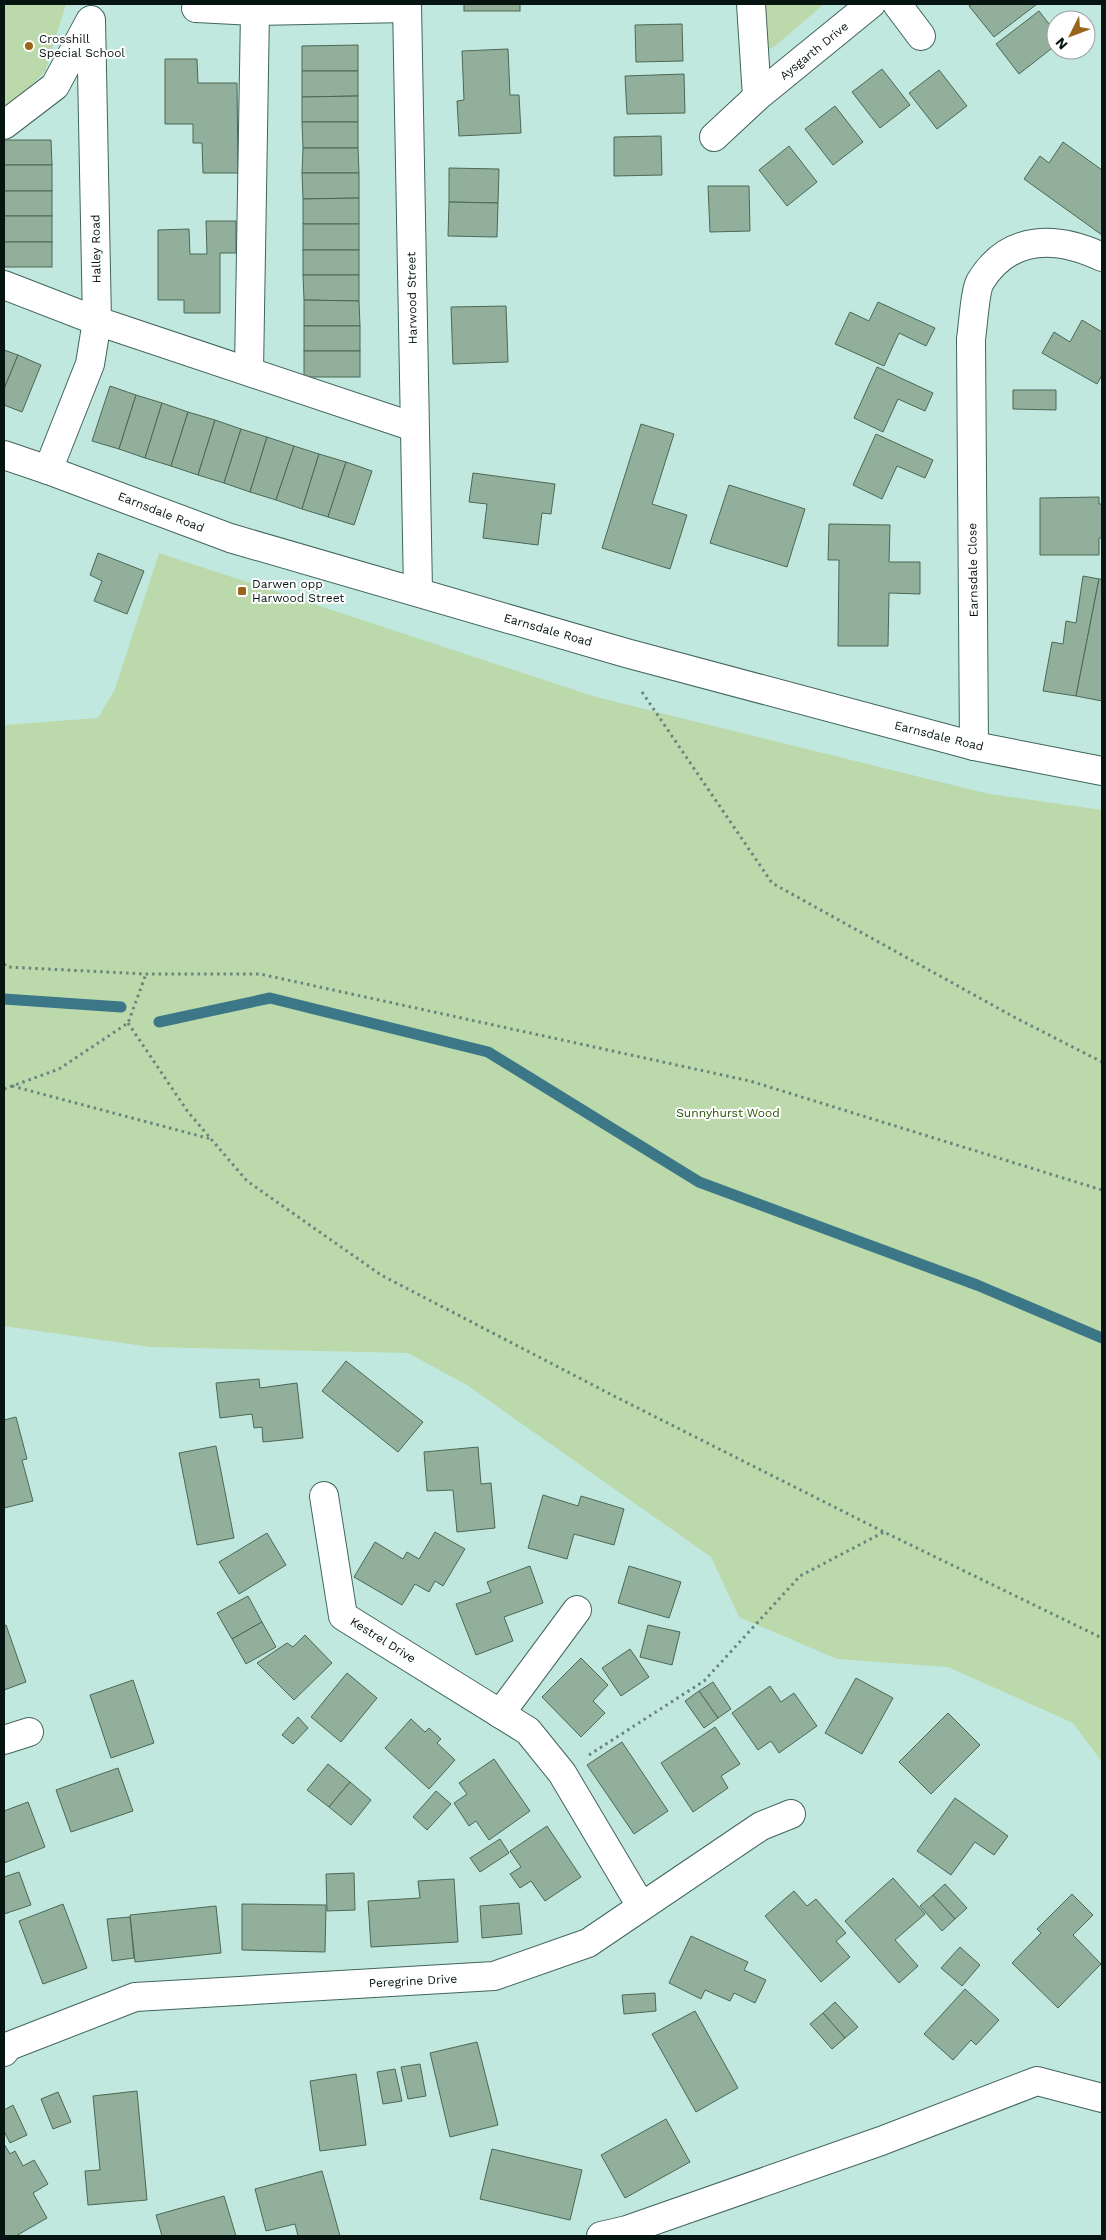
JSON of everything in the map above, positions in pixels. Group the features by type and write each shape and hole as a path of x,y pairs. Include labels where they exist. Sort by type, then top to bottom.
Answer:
{"street":[{"path":"751,4 757,98"},
{"name":"Aysgarth Drive","path":"714,137 757,98 871,4"},
{"path":"897,4 921,36"},
{"path":"196,8 255,11 407,6"},
{"name":"Harwood Street","path":"407,6 418,591"},
{"path":"249,371 255,11"},
{"name":"Halley Road","path":"4,125 55,86 91,20 97,321 90,364 48,470"},
{"name":"Earnsdale Close","path":"974,746 971,339 979,283 1003,254 1035,242 1080,247 1102,257"},
{"path":"4,285 97,321 414,427"},
{"name":"Earnsdale Road","path":"4,455 230,538 418,591 626,653 974,746 1102,771"},
{"name":"Kestrel Drive","path":"324,1496 343,1616 528,1731 562,1773 640,1906"},
{"path":"500,1714 577,1610"},
{"path":"4,1740 30,1732"},
{"name":"Peregrine Drive","path":"6,2044 135,1997 494,1976 588,1943 640,1906 761,1826 791,1814"},
{"path":"601,2236 627,2230 881,2141 1036,2081 1102,2098"}],"path":[{"path":"626,653 638,686 772,883 1014,1017 1102,1062"},
{"path":"4,964 7,967 146,974 260,974 750,1081 1102,1190"},
{"path":"4,1089 59,1069 128,1023 146,974"},
{"path":"128,1023 188,1112 247,1181 381,1275 616,1397 884,1532 1102,1638"},
{"path":"12,1086 211,1139"},
{"path":"562,1773 704,1680 800,1576 884,1532"}],"green space":[{"name":"Crosshill Special School","path":"4,4 66,4 45,72 4,110"},
{"path":"760,4 824,4 774,47 764,51"},
{"name":"Sunnyhurst Wood","path":"159,553 596,697 989,794 1102,810 1102,1762 1073,1723 948,1667 837,1659 739,1617 711,1557 467,1385 408,1353 151,1347 4,1326 4,725 98,718 115,689"}],"building":[{"path":"464,4 520,4 520,11 464,11"},
{"path":"972,4 1037,4 994,37 969,6"},
{"path":"1039,11 1046,20 1046,53 1019,74 996,44"},
{"path":"682,24 683,61 636,62 635,25"},
{"path":"358,45 358,71 302,71 302,46"},
{"path":"508,49 510,95 519,95 521,133 459,136 457,101 464,100 462,51"},
{"path":"165,59 197,59 198,83 237,83 238,173 203,173 202,143 193,143 193,124 165,124"},
{"path":"882,69 910,105 880,128 852,92"},
{"path":"939,70 967,106 937,129 909,93"},
{"path":"302,71 358,71 358,96 302,97"},
{"path":"684,74 685,113 627,114 625,76"},
{"path":"358,96 358,122 302,122 302,97"},
{"path":"835,106 863,142 833,165 805,129"},
{"path":"302,122 358,122 358,148 303,148"},
{"path":"661,136 662,175 614,176 614,137"},
{"path":"4,140 51,140 52,165 4,165"},
{"path":"1063,142 1102,170 1102,235 1024,179 1040,156 1049,163"},
{"path":"789,146 817,182 787,206 759,170"},
{"path":"303,148 358,148 359,173 302,173"},
{"path":"4,165 52,165 52,191 4,191"},
{"path":"449,168 499,169 498,203 449,202"},
{"path":"302,173 359,173 359,198 303,199"},
{"path":"708,186 749,186 750,231 710,232"},
{"path":"4,191 52,191 52,216 4,216"},
{"path":"359,198 359,224 303,224 303,199"},
{"path":"449,202 498,203 497,237 448,236"},
{"path":"4,216 52,216 52,242 4,242"},
{"path":"206,221 236,221 236,253 220,253 220,313 184,313 184,300 158,300 158,230 189,229 190,254 207,254"},
{"path":"303,224 359,224 359,250 303,250"},
{"path":"4,242 52,242 52,267 4,267"},
{"path":"303,250 359,250 359,275 303,275"},
{"path":"303,275 359,275 359,301 304,300"},
{"path":"304,300 359,301 360,326 304,326"},
{"path":"878,302 935,328 926,346 899,333 884,366 835,344 850,312 869,321"},
{"path":"506,306 508,362 453,364 451,307"},
{"path":"1082,320 1102,332 1102,375 1097,384 1042,353 1054,332 1070,342"},
{"path":"304,326 360,326 360,351 304,351"},
{"path":"4,350 18,355 4,389"},
{"path":"304,351 360,351 360,377 304,377"},
{"path":"18,355 41,365 22,412 4,405 4,389"},
{"path":"877,367 933,393 925,411 898,399 883,432 854,418"},
{"path":"110,386 136,395 119,449 92,441"},
{"path":"1013,390 1056,390 1056,410 1013,409"},
{"path":"136,395 162,403 145,458 119,449"},
{"path":"162,403 188,412 171,466 145,458"},
{"path":"188,412 215,420 198,475 171,466"},
{"path":"215,420 241,429 224,483 198,475"},
{"path":"641,424 674,434 652,504 687,515 670,569 602,548"},
{"path":"241,429 267,437 250,492 224,483"},
{"path":"876,434 933,460 925,478 897,466 882,499 853,485"},
{"path":"267,437 294,446 276,500 250,492"},
{"path":"294,446 319,454 302,509 276,500"},
{"path":"319,454 346,462 328,517 302,509"},
{"path":"346,462 372,471 354,525 328,517"},
{"path":"473,473 555,484 551,514 542,513 538,545 483,538 487,504 469,502"},
{"path":"729,485 805,509 787,567 710,543"},
{"path":"1099,497 1099,504 1102,504 1102,538 1099,538 1099,555 1040,555 1040,498"},
{"path":"829,524 890,525 889,562 920,562 920,594 889,593 888,646 838,646 839,560 828,560"},
{"path":"98,553 144,571 127,614 94,601 102,581 90,575"},
{"path":"1083,576 1099,579 1076,696 1043,691 1052,642 1063,644 1066,621 1076,623"},
{"path":"1099,579 1102,579 1102,701 1076,696"},
{"path":"346,1361 423,1422 398,1452 322,1391"},
{"path":"259,1379 260,1388 297,1383 303,1438 263,1442 262,1427 254,1428 252,1414 220,1418 216,1383"},
{"path":"16,1417 27,1459 22,1460 33,1501 4,1508 4,1420"},
{"path":"216,1446 234,1538 197,1545 179,1453"},
{"path":"478,1447 481,1484 491,1483 495,1528 457,1532 453,1490 427,1491 424,1452"},
{"path":"543,1495 578,1506 581,1496 624,1509 614,1545 574,1534 567,1559 528,1548"},
{"path":"435,1532 465,1549 443,1586 435,1581 429,1592 415,1584 402,1605 354,1577 375,1542 403,1559 407,1552 419,1559"},
{"path":"267,1533 286,1565 239,1594 219,1562"},
{"path":"530,1566 543,1603 504,1617 513,1641 476,1655 456,1604 491,1592 487,1582"},
{"path":"629,1566 681,1582 669,1618 618,1603"},
{"path":"248,1596 262,1622 232,1639 217,1613"},
{"path":"262,1622 276,1647 246,1664 232,1639"},
{"path":"6,1625 26,1682 4,1690 4,1626"},
{"path":"648,1625 680,1632 672,1665 640,1657"},
{"path":"305,1635 332,1663 294,1700 257,1663 287,1643 293,1647"},
{"path":"630,1649 649,1677 621,1696 602,1668"},
{"path":"581,1658 608,1685 593,1701 605,1713 581,1737 542,1697"},
{"path":"347,1673 377,1698 341,1742 311,1717"},
{"path":"856,1678 893,1698 862,1754 825,1733"},
{"path":"133,1680 154,1743 111,1758 90,1695"},
{"path":"713,1682 731,1709 718,1718 699,1691"},
{"path":"770,1686 781,1702 794,1693 817,1726 779,1753 771,1741 758,1750 732,1713"},
{"path":"699,1691 718,1718 704,1728 685,1701"},
{"path":"948,1713 980,1745 931,1794 899,1762"},
{"path":"298,1717 308,1728 293,1744 282,1735"},
{"path":"411,1719 425,1732 429,1728 441,1739 437,1743 455,1760 429,1789 385,1748"},
{"path":"715,1727 740,1764 721,1776 728,1788 693,1812 661,1763"},
{"path":"622,1742 668,1811 634,1834 587,1765"},
{"path":"494,1759 530,1811 489,1840 476,1821 469,1826 454,1803 467,1794 459,1783"},
{"path":"328,1764 350,1782 329,1807 307,1790"},
{"path":"118,1768 133,1811 71,1832 56,1790"},
{"path":"350,1782 371,1800 351,1825 329,1807"},
{"path":"436,1791 451,1804 427,1830 413,1817"},
{"path":"955,1798 1008,1836 994,1855 975,1842 951,1875 917,1851"},
{"path":"28,1802 45,1847 4,1863 4,1811"},
{"path":"547,1826 581,1877 545,1901 531,1881 520,1888 510,1874 521,1867 510,1851"},
{"path":"500,1839 509,1853 480,1872 470,1858"},
{"path":"19,1872 31,1905 4,1914 4,1877"},
{"path":"354,1873 355,1910 327,1911 326,1874"},
{"path":"893,1878 925,1914 895,1940 918,1966 899,1983 845,1921"},
{"path":"454,1879 458,1942 371,1947 368,1901 420,1898 418,1881"},
{"path":"945,1884 967,1908 955,1919 933,1895"},
{"path":"794,1891 807,1906 816,1899 846,1933 836,1941 850,1957 821,1982 765,1916"},
{"path":"1072,1894 1093,1915 1073,1935 1101,1964 1058,2008 1012,1963 1041,1933 1037,1929"},
{"path":"933,1895 955,1919 942,1931 920,1906"},
{"path":"519,1903 522,1934 482,1938 480,1906"},
{"path":"63,1904 87,1968 43,1984 19,1921"},
{"path":"242,1904 326,1905 325,1952 242,1950"},
{"path":"216,1906 221,1953 135,1962 130,1915"},
{"path":"130,1917 134,1958 112,1961 107,1919"},
{"path":"691,1936 748,1962 744,1970 766,1980 755,2003 734,1993 730,2001 705,1990 701,1999 669,1983"},
{"path":"960,1947 980,1965 962,1986 941,1968"},
{"path":"965,1989 999,2020 976,2045 971,2040 953,2060 924,2034"},
{"path":"655,1993 656,2011 624,2014 622,1995"},
{"path":"835,2002 858,2027 845,2038 823,2013"},
{"path":"695,2011 738,2088 696,2112 652,2034"},
{"path":"823,2013 845,2038 832,2049 810,2024"},
{"path":"477,2042 498,2125 450,2137 430,2053"},
{"path":"420,2064 426,2096 408,2099 401,2067"},
{"path":"395,2069 402,2101 383,2104 377,2072"},
{"path":"356,2074 366,2145 320,2151 310,2081"},
{"path":"137,2091 147,2200 88,2205 85,2171 100,2170 93,2096"},
{"path":"58,2092 71,2122 53,2129 41,2099"},
{"path":"13,2105 27,2135 10,2143 4,2131 4,2110"},
{"path":"666,2119 690,2162 625,2198 601,2155"},
{"path":"4,2144 10,2154 15,2151 23,2166 34,2160 48,2184 33,2193 47,2218 16,2236 4,2236"},
{"path":"492,2149 582,2170 570,2220 480,2199"},
{"path":"322,2171 340,2236 298,2236 295,2224 266,2231 255,2189"},
{"path":"224,2196 236,2236 162,2236 156,2215"}],"waterway":[{"path":"159,1022 270,998 488,1052 699,1182 977,1285 1102,1338"},
{"path":"4,999 121,1007"}],"place":[{"name":"Crosshill Special School","path":"29,46"},
{"name":"Darwen opp Harwood Street","path":"242,591"}]}
